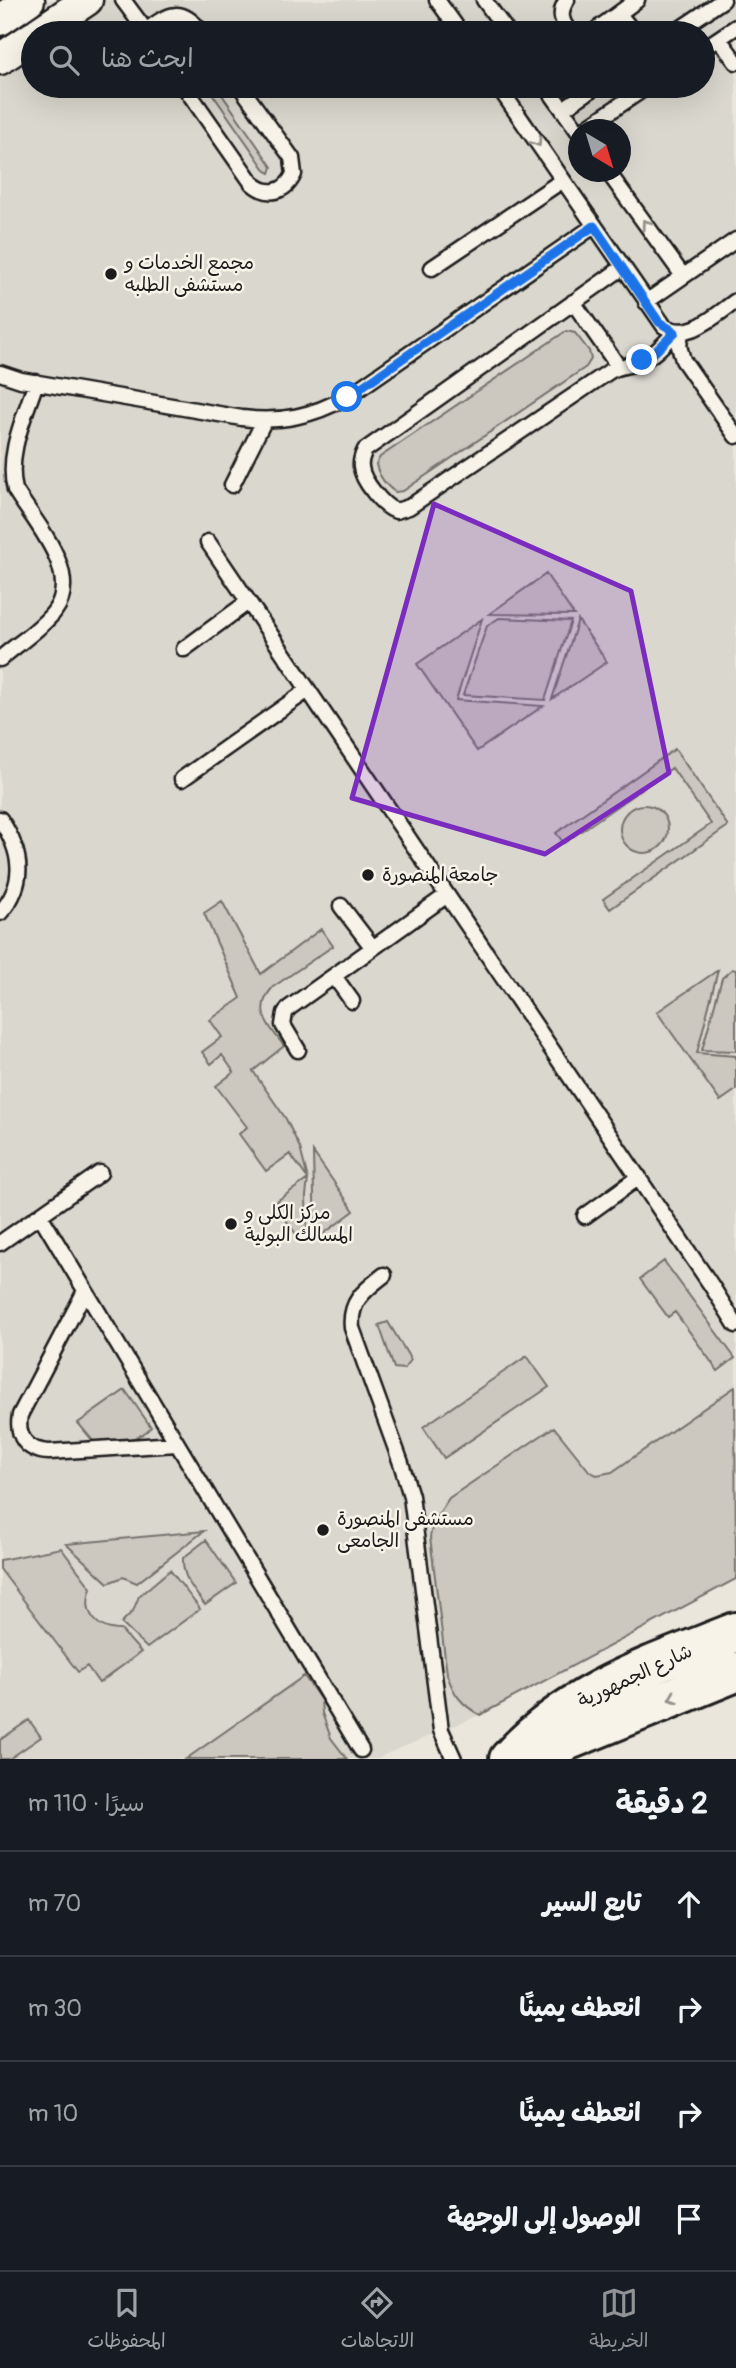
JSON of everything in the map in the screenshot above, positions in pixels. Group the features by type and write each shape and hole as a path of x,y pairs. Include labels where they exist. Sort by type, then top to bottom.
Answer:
{"main road":[{"name":"شارع الجمهورية","path":"509,1759 544,1725 594,1691 736,1632"},
{"name":"شارع الجمهورية","path":"522,1759 569,1751 736,1672"}],"street":[{"path":"0,20 29,0"},
{"path":"56,21 87,0"},
{"path":"0,59 21,45"}],"lane":[{"path":"123,0 138,21"},
{"path":"437,0 452,21"},
{"path":"484,0 499,21"},
{"path":"563,21 562,10 567,0"},
{"path":"609,21 637,0"},
{"path":"692,21 723,0"},
{"path":"619,14 625,21"},
{"path":"160,21 172,15 181,15 193,21"},
{"path":"715,42 736,27"},
{"path":"719,39 736,62"},
{"path":"192,98 252,183 259,189 276,192 284,189 294,174 292,158 249,98"},
{"path":"506,98 659,322 678,332"},
{"path":"555,98 572,119"},
{"path":"563,109 579,98"},
{"path":"598,119 630,98"},
{"path":"432,268 563,180"},
{"path":"615,182 683,276"},
{"path":"0,373 36,382 264,421 307,415 328,408 347,397 594,226"},
{"path":"646,302 736,240"},
{"path":"622,268 365,450 361,458 363,474 384,505 396,511 409,507 618,366 635,364 678,332 699,327 736,301"},
{"path":"573,302 618,366"},
{"path":"678,332 683,360 736,436"},
{"path":"0,659 54,611 63,594 61,566 15,490 12,478 14,453 36,382"},
{"path":"232,485 264,421"},
{"path":"208,542 639,1177 736,1325"},
{"path":"184,649 248,602"},
{"path":"182,779 308,690"},
{"path":"0,818 15,845 19,859 16,886 0,913"},
{"path":"298,1050 285,1031 285,1013 447,895"},
{"path":"341,906 373,948"},
{"path":"334,976 352,1001"},
{"path":"0,1243 100,1173"},
{"path":"585,1216 639,1177"},
{"path":"40,1215 361,1750"},
{"path":"384,1275 355,1301 352,1328 411,1496 441,1730 454,1759"},
{"path":"85,1291 20,1415 20,1433 24,1442 40,1452 177,1444"}],"highlighted area":[{"path":"434,504 631,591 669,773 545,854 352,798"}],"shaded area":[{"name":"جامعة المنصورة","path":"0,0 736,0 736,1579 480,1715 379,1759 0,1759"},
{"path":"215,98 224,98 272,167 270,173"},
{"path":"566,331 575,333 589,351 591,359 586,367 403,491 395,492 386,483 376,464 380,457"},
{"path":"546,574 574,615 489,614"},
{"path":"499,618 571,621 545,700 463,695 487,626"},
{"path":"482,619 456,700 543,706 477,751 417,664"},
{"path":"578,620 607,662 552,699"},
{"path":"675,749 728,826 610,909 603,899 711,824 672,768 564,843 556,833"},
{"path":"644,805 661,812 668,829 661,846 644,853 627,846 620,829 627,812"},
{"path":"222,901 261,974 321,929 333,946 273,987 267,996 263,1011 265,1018 284,1046 253,1071 286,1119 300,1148 308,1179 290,1154 266,1171 239,1134 247,1127 216,1086 234,1072 222,1055 211,1064 202,1052 222,1037 210,1020 241,998 204,913"},
{"path":"732,969 736,970 736,1051 702,1050 722,978"},
{"path":"718,970 697,1053 736,1056 736,1090 720,1101 657,1012"},
{"path":"313,1152 354,1211 315,1240"},
{"path":"308,1179 307,1231 298,1237 274,1203"},
{"path":"664,1261 735,1358 718,1371 675,1312 668,1317 640,1279"},
{"path":"388,1322 411,1360 404,1369 394,1368 379,1325"},
{"path":"527,1356 549,1387 444,1458 423,1427"},
{"path":"735,1387 736,1579 480,1715 468,1707 455,1693 447,1674 430,1537 433,1523 449,1498 554,1427 590,1472 597,1475 612,1472"},
{"path":"125,1390 151,1427 140,1436 125,1440 93,1441 78,1423"},
{"path":"204,1531 137,1583 123,1577 108,1583 66,1544"},
{"path":"206,1540 236,1583 205,1605 187,1578 183,1558"},
{"path":"61,1548 91,1588 88,1605 93,1618 104,1627 121,1630 141,1652 99,1683 87,1666 78,1672 0,1569 0,1560"},
{"path":"170,1570 200,1609 147,1648 121,1623 133,1611 139,1596"},
{"path":"304,1676 321,1700 322,1713 331,1738 347,1759 186,1759"},
{"path":"29,1720 41,1737 9,1759 0,1759 0,1740"}],"place":[{"name":"مجمع الخدمات و مستشفى الطلبه","path":"111,274"},
{"name":"جامعة المنصورة","path":"368,875"},
{"name":"مركز الكلى و المسالك البولية","path":"231,1224"},
{"name":"مستشفى المنصورة الجامعى","path":"323,1530"}],"route":[{"path":"347,397 594,226 659,322 675,332 656,351 642,360"}]}
